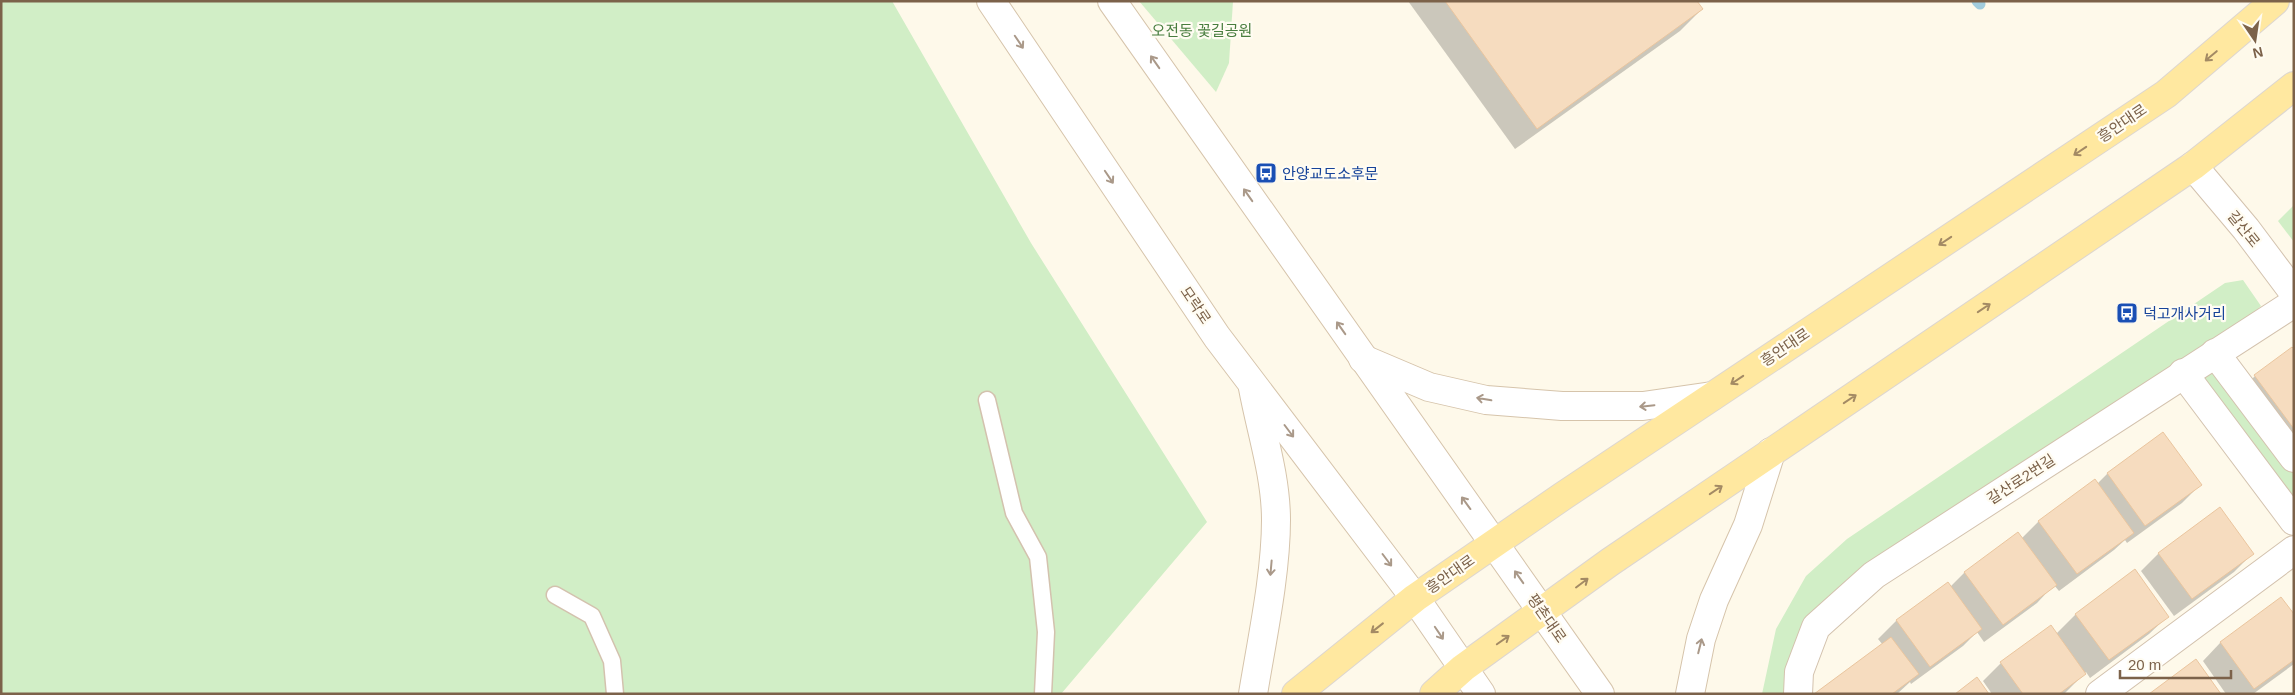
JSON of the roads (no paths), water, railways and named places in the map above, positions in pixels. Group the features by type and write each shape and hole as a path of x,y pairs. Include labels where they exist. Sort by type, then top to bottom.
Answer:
{"main road":[{"name":"흥안대로","path":"1296,694 1416,598 1495,542 2166,94 2275,1"},
{"path":"1434,694 1463,668 1610,562 2193,166 2294,86"}],"street":[{"name":"모락로","path":"991,1 1217,337 1416,598"},
{"path":"1116,4 1363,359 1495,542"},
{"name":"갈산로","path":"2193,166 2246,229 2294,293"},
{"name":"갈산로2번길","path":"1798,694 1798,672 1816,627 1874,575 2183,373 2294,304"},
{"path":"2215,353 2294,458"},
{"path":"1363,359 1428,387 1486,400 1562,406 1643,406 1712,396"},
{"path":"2183,373 2294,521"},
{"path":"1252,382 1270,473 1276,519 1253,694"},
{"path":"1690,694 1693,673 1709,616 1748,525 1771,452"},
{"name":"평촌대로","path":"1495,542 1600,694"},
{"path":"2100,694 2294,550"},
{"path":"1416,598 1481,694"}],"lane":[{"path":"987,400 1014,513 1038,558 1046,632 1042,694"},
{"path":"555,595 592,616 612,661 615,694"}],"waterway":[{"path":"1977,1 1980,4"}],"place":[{"name":"안양교도소후문","path":"1266,173"},
{"name":"덕고개사거리","path":"2127,313"}],"park label":[{"name":"오전동 꽃길공원","path":"1202,30"}]}
